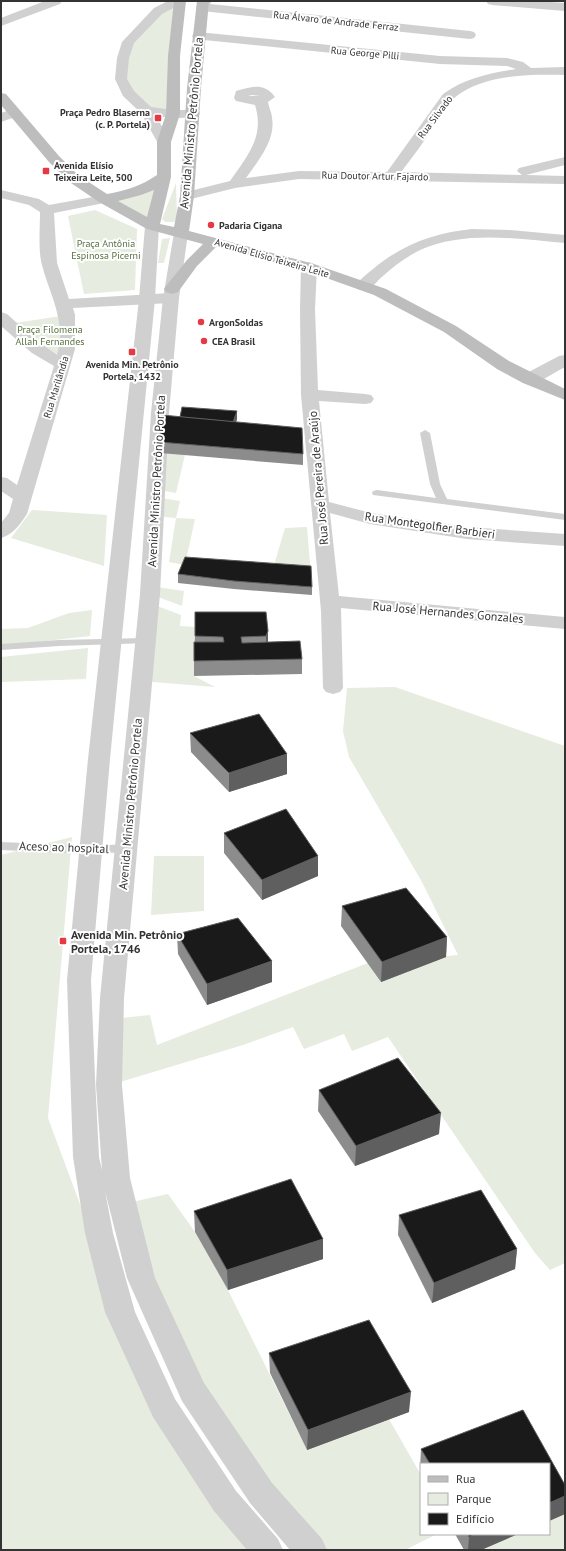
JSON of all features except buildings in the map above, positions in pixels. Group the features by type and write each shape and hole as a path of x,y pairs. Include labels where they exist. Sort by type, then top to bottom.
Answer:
{"main road":[{"name":"Avenida Ministro Petrônio Portela","path":"152,226 164,177 164,142 173,114 174,56 178,1"},
{"name":"Avenida Ministro Petrônio Portela","path":"181,233 187,196 198,36 204,3"},
{"name":"Avenida Elísio Teixeira Leite","path":"1,97 7,116 73,178 104,199 152,226 309,267 363,286 398,301 440,323 503,365 529,379 565,395"},
{"path":"104,199 124,196 146,189 164,177"},
{"path":"171,294 192,263 213,242"}],"street":[{"path":"1,22 56,1"},
{"name":"Avenida Ministro Petrônio Portela","path":"164,142 147,111 128,93 121,79 123,58 128,42 135,34 158,11 178,1"},
{"path":"492,1 565,8"},
{"name":"Rua Álvaro de Andrade Ferraz","path":"204,3 470,35"},
{"path":"6,7 17,16"},
{"name":"Rua George Pilli","path":"198,36 440,60 507,62 518,65 529,72"},
{"name":"Rua Silvado","path":"392,176 449,96 465,86 482,80 529,72 565,71"},
{"path":"235,184 257,150 264,135 266,120 261,100"},
{"path":"147,111 173,114 193,113"},
{"path":"491,178 565,161"},
{"name":"Rua Doutor Artur Fajardo","path":"187,196 235,184 299,175 565,180"},
{"path":"1,194 34,202 47,210 104,199"},
{"name":"Rua Marilândia","path":"1,532 8,527 18,514 67,349 67,315 49,263 47,210"},
{"name":"Avenida Ministro Petrônio Portela","path":"152,226 147,299 111,642 79,980 86,1157 99,1233 120,1312 164,1408 225,1501 267,1550"},
{"name":"Avenida Ministro Petrônio Portela","path":"181,233 171,294 160,413 150,594 112,998 110,1085 116,1178 141,1278 193,1392 261,1493 310,1550"},
{"path":"363,286 384,266 404,253 420,245 446,237 471,234 494,234 565,239"},
{"name":"Rua José Pereira de Araújo","path":"309,267 310,395 330,601 333,688"},
{"path":"64,304 147,299 171,294"},
{"path":"1,317 50,360 63,364"},
{"path":"529,379 565,360"},
{"path":"310,395 365,399"},
{"path":"1,482 7,488 23,498"},
{"name":"Rua Montegolfier Barbieri","path":"320,505 370,518 467,533 565,540"},
{"name":"Rua José Hernandes Gonzales","path":"330,601 565,623"}],"lane":[{"path":"424,433 435,484 443,502"},
{"path":"377,493 565,517"},
{"path":"1,647 59,643 145,641"},
{"name":"Aceso ao hospital","path":"1,846 91,850 126,848"}],"green space":[{"path":"177,1 173,114 147,111 121,79 135,34"},
{"path":"164,177 152,226 104,199"},
{"path":"176,183 177,218 174,222 165,222 162,219"},
{"name":"Praça Antônia Espinosa Picerni","path":"95,210 137,229 135,290 84,294 68,216"},
{"path":"170,238 164,263 158,263 162,239"},
{"name":"Praça Filomena Allah Fernandes","path":"67,315 63,364 9,324"},
{"path":"158,445 187,446 176,493 155,489"},
{"path":"155,497 180,501 176,518 154,516"},
{"path":"32,510 107,515 104,566 11,538"},
{"path":"176,518 195,519 185,565 169,562"},
{"path":"307,527 311,575 272,572 285,528"},
{"path":"150,586 184,591 182,606 150,594"},
{"path":"149,603 181,615 180,626 196,627 194,676 215,687 141,681"},
{"path":"92,610 90,636 1,646 1,629 28,628 69,613"},
{"path":"88,648 86,679 1,682 1,657"},
{"path":"395,687 565,746 565,1263 550,1270 535,1253 388,1037 352,1051 344,1034 304,1049 293,1027 243,1045 110,1085 111,1019 150,1015 157,1045 368,963 458,955 422,882 349,757 343,731 347,688"},
{"path":"72,837 48,1118 120,1312 234,1497 274,1550 1,1550 1,855"},
{"path":"154,856 204,856 204,911 151,915"},
{"path":"168,1194 195,1232 228,1290 307,1450 389,1419 420,1473 420,1535 435,1535 405,1550 311,1550 188,1395 123,1204"},
{"path":"565,1514 565,1550 481,1550 516,1535 550,1535 550,1521"}],"place":[{"name":"Praça Pedro Blaserna (c. P. Portela)","path":"158,118"},
{"name":"Avenida Elísio Teixeira Leite, 500","path":"46,171"},
{"name":"Padaria Cigana","path":"211,225"},
{"name":"ArgonSoldas","path":"201,322"},
{"name":"CEA Brasil","path":"204,341"},
{"name":"Avenida Min. Petrônio Portela, 1432","path":"132,352"},
{"name":"Avenida Min. Petrônio Portela, 1746","path":"63,941"}]}
